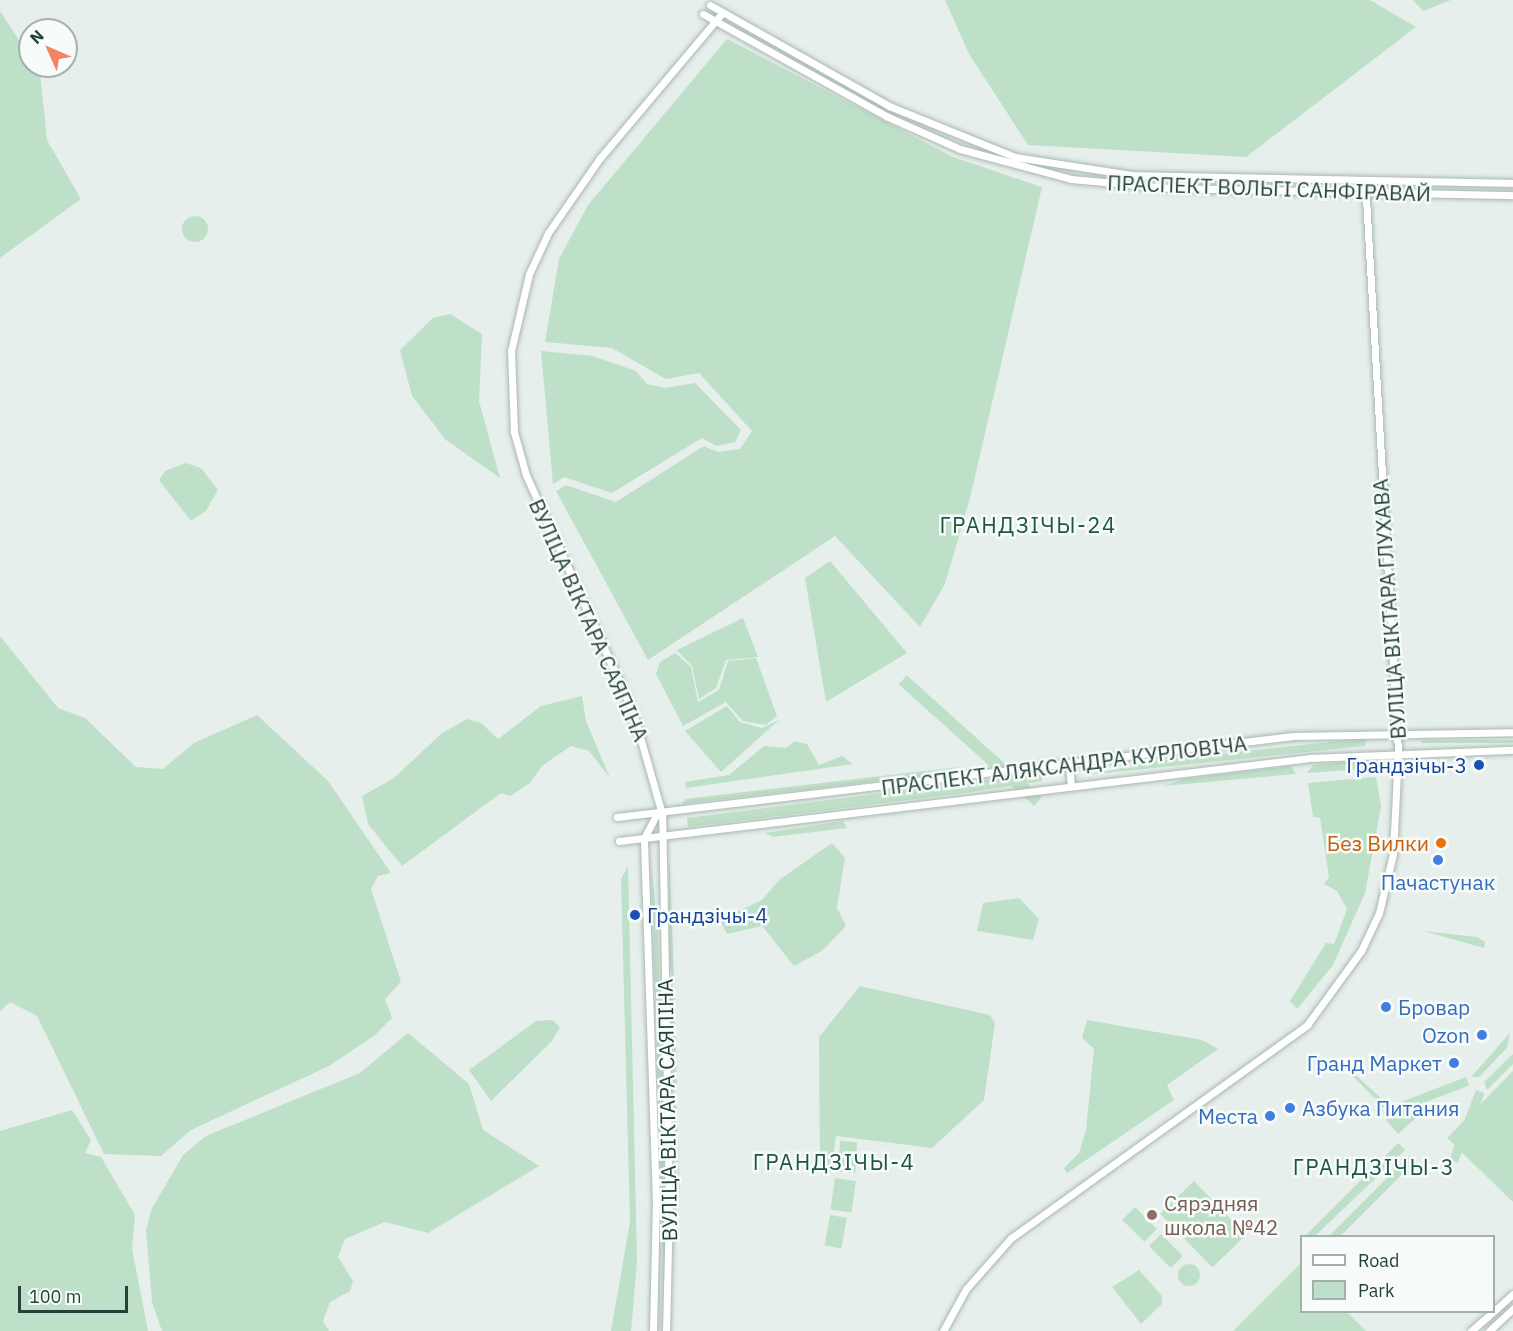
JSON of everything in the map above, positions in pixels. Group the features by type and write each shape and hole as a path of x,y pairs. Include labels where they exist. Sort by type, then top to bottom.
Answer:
{"street":[{"name":"ПРАСПЕКТ ВОЛЬГІ САНФІРАВАЙ","path":"710,5 890,106 1015,157 1132,175 1513,183"},
{"name":"ВУЛІЦА ВІКТАРА САЯПІНА","path":"666,1331 668,1304 663,836 633,712 526,475 514,432 512,351 529,274 548,233 600,158 722,13"},
{"name":"ПРАСПЕКТ ВОЛЬГІ САНФІРАВАЙ","path":"703,14 886,116 1006,164 1126,185 1364,193 1513,195"},
{"path":"1006,164 1004,157 1015,157"},
{"name":"ВУЛІЦА ВІКТАРА ГЛУХАВА","path":"943,1331 966,1288 1011,1238 1260,1063 1321,1009 1361,951 1381,905 1399,808 1398,734 1365,181"},
{"name":"ПРАСПЕКТ АЛЯКСАНДРА КУРЛОВІЧА","path":"617,817 659,814 1293,736 1513,732"},
{"name":"ПРАСПЕКТ АЛЯКСАНДРА КУРЛОВІЧА","path":"620,841 1071,786 1398,751 1513,750"},
{"path":"1069,764 1071,786"},
{"name":"ВУЛІЦА ВІКТАРА САЯПІНА","path":"653,1331 656,1302 644,838 659,814"},
{"path":"1495,1309 1513,1294"},
{"path":"656,1302 668,1304"},
{"path":"1489,1331 1513,1310"},
{"path":"1472,1331 1491,1313"}],"green space":[{"path":"945,0 1370,0 1416,27 1246,157 1028,145 969,54"},
{"path":"1413,0 1451,0 1423,11"},
{"path":"0,11 18,39 18,78 41,78 47,140 81,199 0,258"},
{"path":"727,39 953,157 1042,187 970,498 945,584 920,627 835,536 648,660 556,491 566,485 616,502 704,446 718,452 740,449 752,431 699,373 666,379 612,348 545,342 559,259 588,205"},
{"path":"195,216 204,220 208,229 204,238 195,242 186,238 182,229 186,220"},
{"path":"450,314 482,334 479,401 500,478 446,440 412,396 400,350 433,318"},
{"path":"541,351 593,356 636,371 647,384 665,388 695,383 741,430 735,442 716,446 702,438 612,493 564,477 553,484"},
{"path":"186,463 201,468 218,490 206,511 191,521 159,480 165,471"},
{"path":"830,561 907,653 826,702 805,578"},
{"path":"743,618 758,657 726,660 716,688 699,699 692,666 677,650"},
{"path":"0,636 58,708 85,718 136,767 163,769 194,743 257,715 328,781 391,873 378,876 371,889 401,982 385,999 392,1018 375,1035 329,1066 191,1130 161,1156 104,1154 37,1016 10,1002 0,1011"},
{"path":"675,653 691,667 698,702 719,690 728,661 756,658 777,716 766,725 743,721 726,702 683,726 656,674 660,662"},
{"path":"907,675 1042,797 1034,806 899,684"},
{"path":"582,696 586,721 610,778 589,751 571,746 543,765 530,783 510,796 501,793 402,866 368,824 362,796 394,778 442,733 467,719 481,723 498,739 541,706"},
{"path":"727,706 740,722 762,728 779,720 721,772 685,731"},
{"path":"1366,738 1365,746 1086,775 1156,761"},
{"path":"1421,740 1513,740 1513,743 1421,743"},
{"path":"795,741 807,744 819,765 842,756 853,764 686,788 685,782 729,775 764,746 786,748"},
{"path":"1367,760 1362,769 1307,773 1313,765"},
{"path":"1291,766 1296,774 1163,786 1184,779"},
{"path":"959,767 936,774 682,804 685,799"},
{"path":"1041,773 1042,781 965,793 688,827 687,818"},
{"path":"1376,777 1381,806 1365,893 1333,965 1297,1009 1290,1001 1326,943 1334,944 1347,909 1337,891 1324,884 1329,877 1320,818 1313,817 1308,783"},
{"path":"843,821 847,828 773,837 765,833"},
{"path":"832,843 845,858 837,908 846,926 822,951 794,966 762,926 727,934 720,920 762,900 779,880"},
{"path":"651,862 658,934 666,1244 664,1283"},
{"path":"669,864 670,867 674,983 670,966"},
{"path":"628,866 637,1261 631,1331 611,1331 630,1222 621,879"},
{"path":"1019,898 1039,919 1033,940 977,931 983,903"},
{"path":"1423,931 1477,937 1485,942 1484,948"},
{"path":"860,986 990,1015 995,1023 984,1100 932,1148 836,1136 831,1172 820,1170 819,1037"},
{"path":"675,996 677,1091 674,1091 669,999"},
{"path":"552,1020 560,1027 552,1041 491,1101 469,1070 536,1021"},
{"path":"1087,1020 1202,1040 1218,1049 1167,1085 1174,1100 1067,1173 1064,1168 1079,1153 1086,1130 1094,1049 1082,1038"},
{"path":"408,1033 469,1084 483,1130 539,1166 428,1233 385,1222 345,1239 338,1257 353,1281 350,1291 330,1302 323,1321 329,1331 162,1331 152,1302 146,1230 152,1208 183,1155 206,1136 360,1073"},
{"path":"1510,1033 1507,1048 1479,1077 1471,1077"},
{"path":"1513,1054 1513,1064 1487,1090 1484,1082"},
{"path":"1342,1062 1388,1105 1387,1111 1346,1069"},
{"path":"1513,1071 1513,1202 1447,1138"},
{"path":"1466,1077 1469,1085 1396,1113 1393,1105"},
{"path":"1476,1090 1484,1093 1458,1163 1449,1160"},
{"path":"1404,1102 1416,1118 1398,1134 1386,1120"},
{"path":"677,1105 680,1196 672,1108"},
{"path":"72,1110 91,1140 85,1153 101,1157 135,1215 132,1248 148,1331 0,1331 0,1131"},
{"path":"840,1141 857,1142 855,1173 838,1172"},
{"path":"1398,1143 1405,1150 1316,1235 1306,1235"},
{"path":"1410,1155 1416,1161 1341,1235 1330,1235"},
{"path":"835,1178 856,1181 851,1213 831,1210"},
{"path":"1194,1181 1246,1235 1212,1268 1160,1214"},
{"path":"1135,1207 1157,1229 1144,1242 1122,1220"},
{"path":"830,1215 847,1218 841,1248 825,1246"},
{"path":"1161,1234 1183,1256 1171,1268 1149,1246"},
{"path":"1185,1264 1193,1264 1200,1271 1200,1279 1193,1286 1185,1286 1178,1279 1178,1271"},
{"path":"1300,1264 1300,1313 1348,1313 1366,1331 1233,1331"},
{"path":"1139,1270 1162,1296 1162,1304 1141,1324 1112,1287"}],"place":[{"name":"Грандзічы-3","path":"1479,765"},
{"name":"Без Вилки","path":"1441,843"},
{"name":"Пачастунак","path":"1438,860"},
{"name":"Грандзічы-4","path":"635,915"},
{"name":"Бровар","path":"1386,1007"},
{"name":"Ozon","path":"1482,1035"},
{"name":"Гранд Маркет","path":"1454,1063"},
{"name":"Азбука Питания","path":"1290,1108"},
{"name":"Места","path":"1270,1116"},
{"name":"Сярэдняя школа №42","path":"1152,1215"}],"district":[{"name":"ГРАНДЗІЧЫ-24","path":"1028,525"},
{"name":"ГРАНДЗІЧЫ-4","path":"834,1162"},
{"name":"ГРАНДЗІЧЫ-3","path":"1374,1167"}]}
